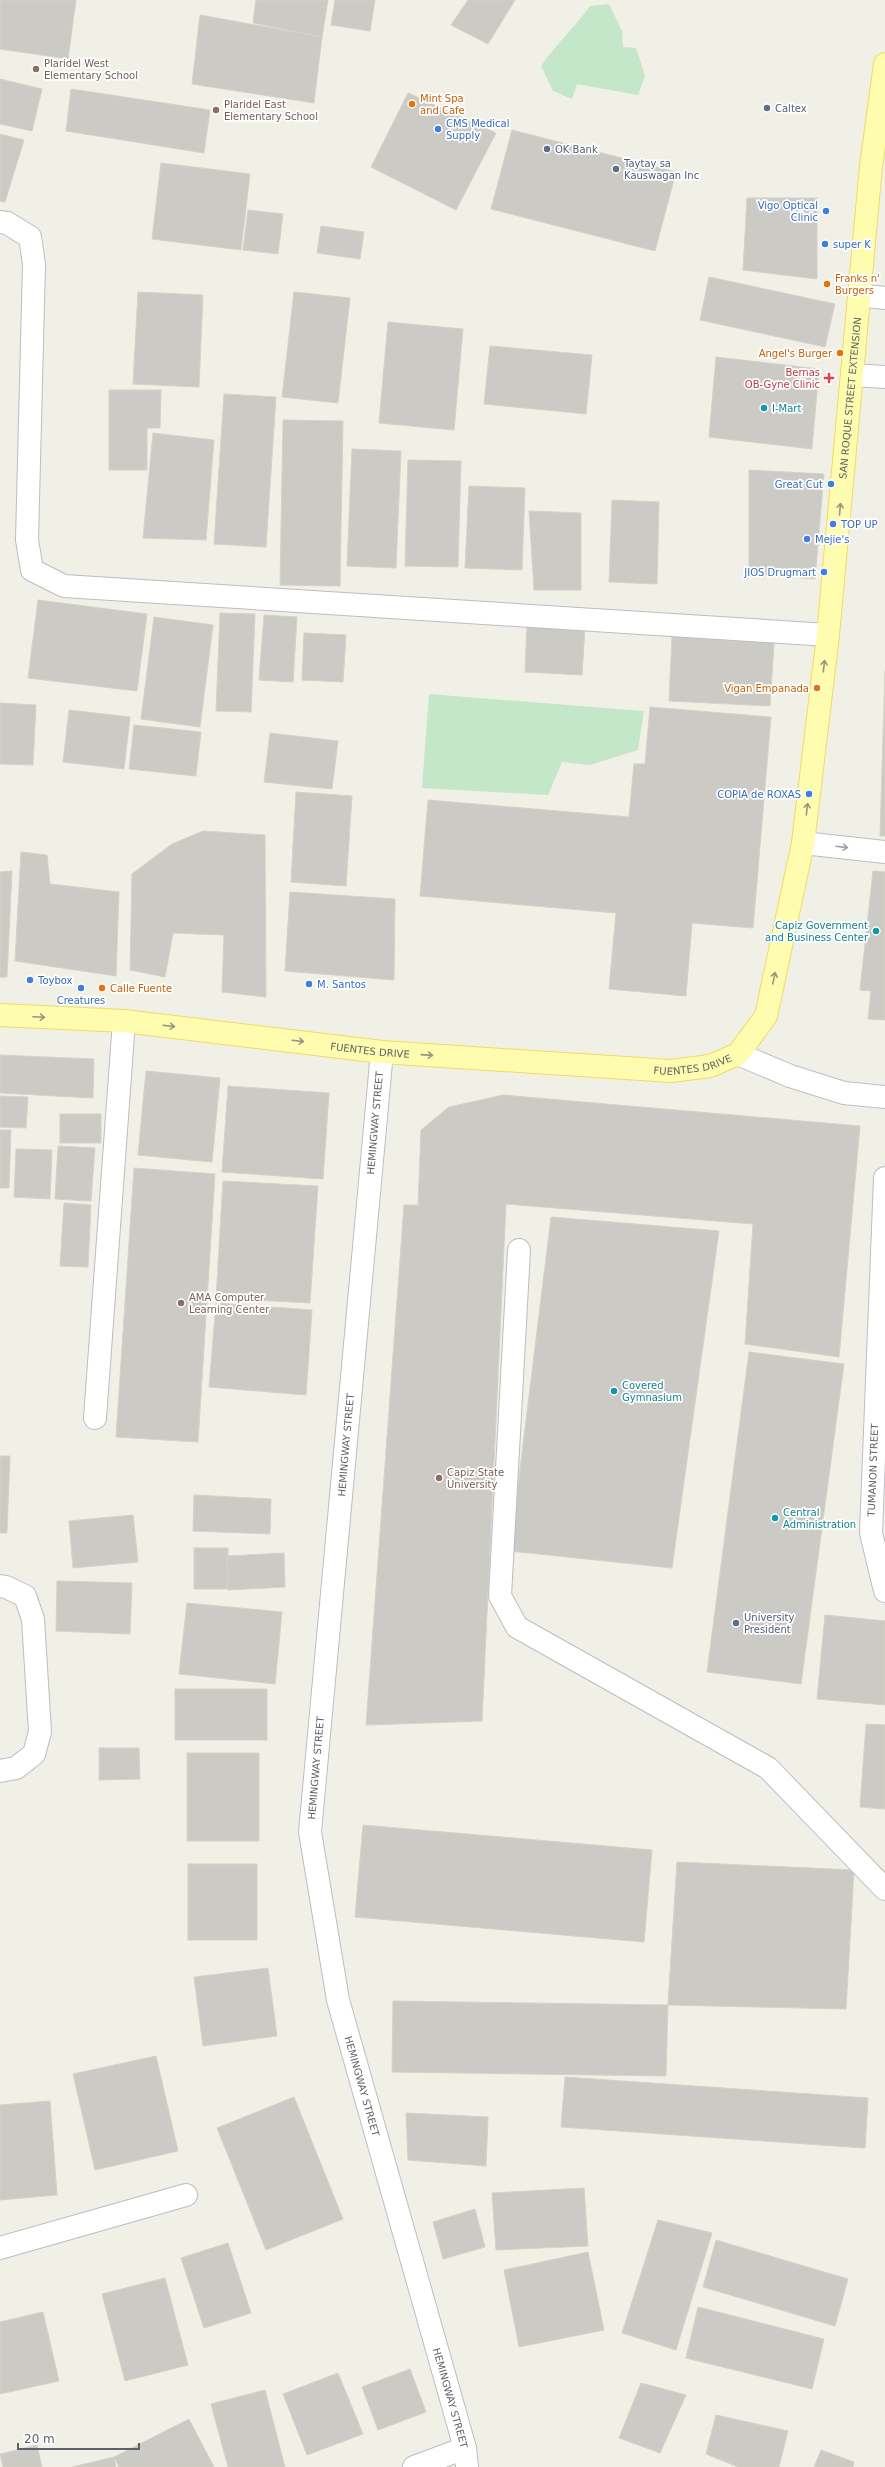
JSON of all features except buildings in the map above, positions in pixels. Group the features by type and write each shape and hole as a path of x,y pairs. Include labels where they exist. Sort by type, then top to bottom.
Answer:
{"main road":[{"name":"SAN ROQUE STREET EXTENSION","path":"766,1016 804,843 828,635 871,166 885,64"},
{"name":"FUENTES DRIVE","path":"0,1015 124,1021 382,1052 671,1071 710,1066 738,1054 766,1016"}],"street":[{"path":"0,222 7,223 30,237 34,264 27,540 32,570 64,586 828,635"},
{"path":"859,295 885,298"},
{"path":"852,375 885,377"},
{"path":"804,843 885,852"},
{"path":"95,1418 124,1021"},
{"name":"HEMINGWAY STREET","path":"382,1052 310,1832 338,2000 466,2458"},
{"name":"FUENTES DRIVE","path":"738,1054 790,1076 844,1092 885,1098"},
{"name":"TUMANON STREET","path":"885,1178 871,1533 885,1591"},
{"path":"519,1250 500,1596 517,1628 768,1768 885,1889"},
{"path":"0,1586 6,1586 25,1596 33,1619 40,1732 34,1754 16,1768 0,1771"},
{"path":"0,2248 186,2195"},
{"path":"414,2467 466,2458"}],"green space":[{"path":"609,4 622,31 623,47 636,48 645,76 638,95 577,84 572,99 553,91 541,66 590,6"},
{"path":"429,694 644,711 638,750 590,765 562,762 548,795 422,788"}],"place":[{"name":"Plaridel West Elementary School","path":"36,69"},
{"name":"Mint Spa and Cafe","path":"412,104"},
{"name":"Caltex","path":"767,108"},
{"name":"Plaridel East Elementary School","path":"216,110"},
{"name":"CMS Medical Supply","path":"438,129"},
{"name":"OK Bank","path":"547,149"},
{"name":"Taytay sa Kauswagan Inc","path":"616,169"},
{"name":"Vigo Optical Clinic","path":"826,211"},
{"name":"super K","path":"825,244"},
{"name":"Franks n' Burgers","path":"827,284"},
{"name":"Angel's Burger","path":"840,353"},
{"name":"Bernas OB-Gyne Clinic","path":"829,378"},
{"name":"I-Mart","path":"764,408"},
{"name":"Great Cut","path":"831,484"},
{"name":"TOP UP","path":"833,524"},
{"name":"Mejie's","path":"807,539"},
{"name":"JIOS Drugmart","path":"824,572"},
{"name":"Vigan Empanada","path":"817,688"},
{"name":"COPIA de ROXAS","path":"809,794"},
{"name":"Capiz Government and Business Center","path":"876,931"},
{"name":"Toybox","path":"30,980"},
{"name":"M. Santos","path":"309,984"},
{"name":"Creatures","path":"81,988"},
{"name":"Calle Fuente","path":"102,988"},
{"name":"AMA Computer Learning Center","path":"181,1303"},
{"name":"Covered Gymnasium","path":"614,1391"},
{"name":"Capiz State University","path":"439,1478"},
{"name":"Central Administration","path":"775,1518"},
{"name":"University President","path":"736,1623"}]}
